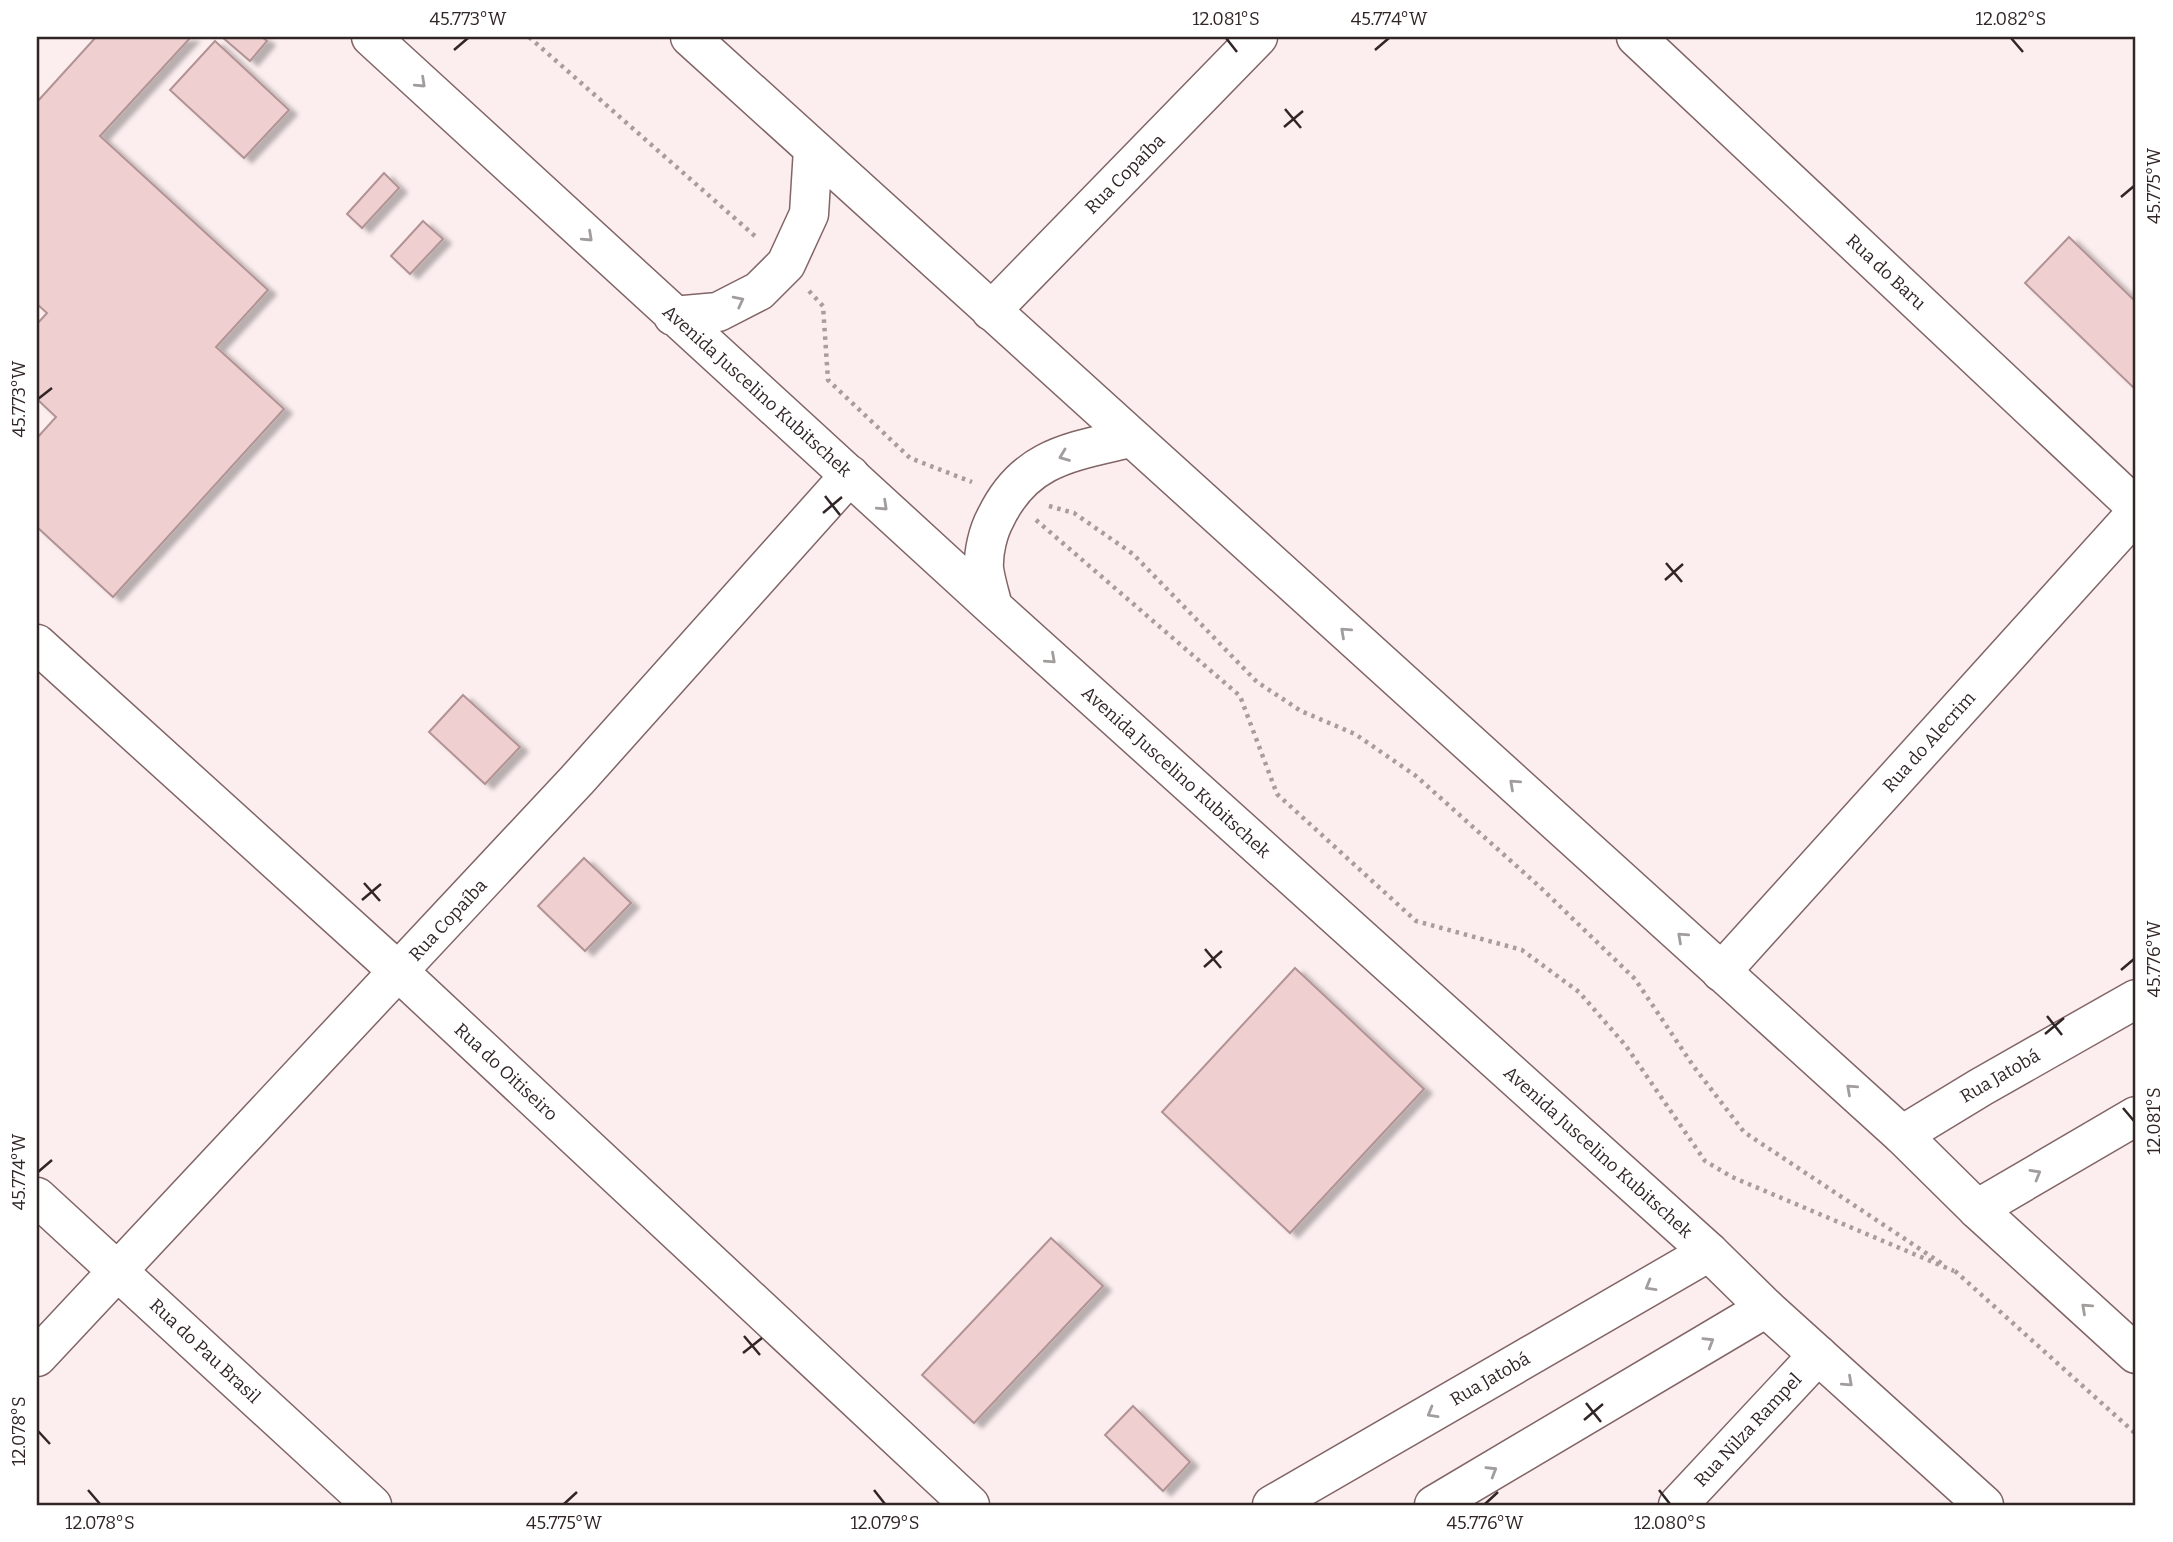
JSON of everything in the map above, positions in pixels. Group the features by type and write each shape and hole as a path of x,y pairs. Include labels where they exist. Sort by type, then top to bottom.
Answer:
{"street":[{"name":"Avenida Juscelino Kubitschek","path":"371,37 673,316 1709,1252 1766,1308 1984,1505"},
{"path":"690,37 1902,1135 1977,1209 2136,1354"},
{"name":"Rua Copaíba","path":"991,310 1258,37"},
{"name":"Rua do Baru","path":"1636,37 2136,507"},
{"path":"673,316 718,312 759,291 786,264 809,214 813,149"},
{"path":"993,607 984,568 989,529 1006,495 1035,468 1071,452 1130,438"},
{"name":"Rua Copaíba","path":"37,1357 578,780 850,475"},
{"name":"Rua do Alecrim","path":"1721,972 2136,513"},
{"name":"Rua do Oitiseiro","path":"37,644 399,972 970,1505"},
{"name":"Rua Jatobá","path":"1902,1135 2136,999"},
{"path":"1977,1209 2136,1116"},
{"name":"Rua do Pau Brasil","path":"37,1197 372,1505"},
{"name":"Rua Jatobá","path":"1272,1505 1709,1252"},
{"path":"1434,1505 1766,1308"},
{"name":"Rua Nilza Rampel","path":"1678,1505 1818,1355"}],"path":[{"path":"529,37 786,264 823,306 828,380 910,458 1006,495 1074,513 1133,554 1257,682 1301,711 1355,734 1416,776 1540,887 1635,979 1694,1067 1744,1132 1954,1271 2136,1434"},
{"path":"1006,495 1240,696 1277,794 1416,921 1522,950 1579,992 1626,1046 1705,1161 1732,1177 1954,1271"}],"building":[{"path":"96,37 191,37 100,136 268,290 216,347 284,409 113,597 37,527 37,438 56,417 37,399 37,324 47,313 37,304 37,102"},
{"path":"222,37 262,37 267,41 250,61"},
{"path":"215,41 289,110 244,158 170,90"},
{"path":"384,173 399,188 362,228 347,214"},
{"path":"423,221 443,239 410,274 391,256"},
{"path":"2069,237 2136,302 2136,390 2025,283"},
{"path":"463,695 520,747 485,784 429,732"},
{"path":"584,858 631,903 585,951 538,906"},
{"path":"1295,968 1424,1089 1290,1233 1162,1112"},
{"path":"1051,1238 1103,1286 974,1423 922,1375"},
{"path":"1133,1406 1190,1462 1163,1491 1105,1435"}]}
